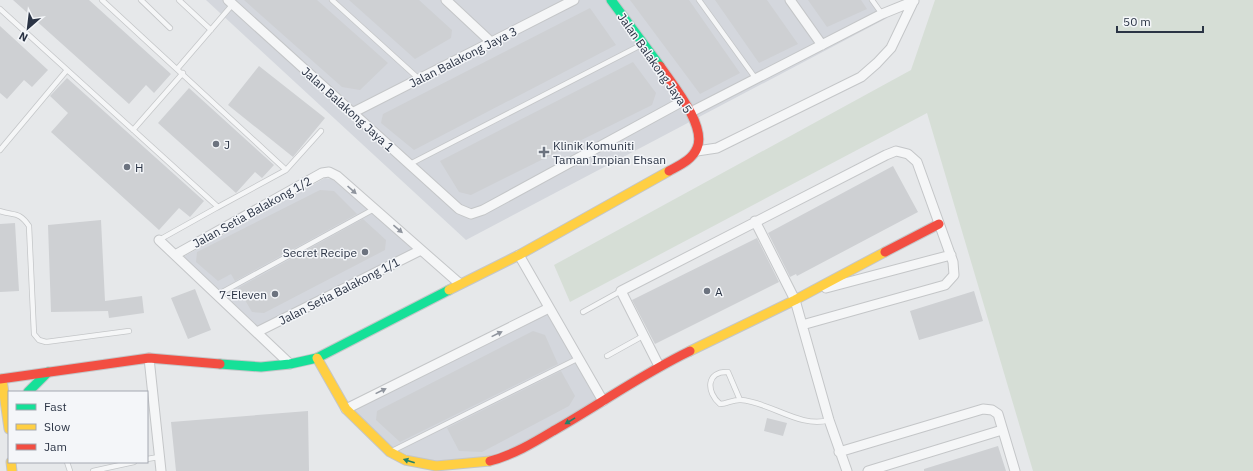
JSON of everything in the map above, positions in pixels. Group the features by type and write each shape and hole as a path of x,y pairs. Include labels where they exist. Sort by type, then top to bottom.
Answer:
{"street":[{"path":"446,0 491,42"},
{"name":"Jalan Balakong Jaya 3","path":"352,113 574,0"},
{"name":"Jalan Balakong Jaya 5","path":"611,0 691,112 700,136 697,152"},
{"path":"790,0 822,45"},
{"path":"691,112 882,14 914,1"},
{"path":"8,423 1,378 149,358 261,367 290,364 317,358 519,255 688,161 697,152 717,148 861,77 877,64 891,48 914,1"},
{"name":"Jalan Balakong Jaya 1","path":"231,2 408,165 459,209 471,214 483,210 683,101"},
{"path":"659,366 621,292 755,221 896,151 908,154 917,162 951,255 954,275 945,285 802,325"},
{"name":"Jalan Setia Balakong 1/2","path":"175,255 322,173 329,172 337,176 374,209"},
{"path":"374,209 460,284"},
{"path":"755,221 795,300 829,420 846,471"},
{"path":"317,358 346,409 390,452 405,460 436,466 483,463 502,458 528,446 659,366 795,300 939,224"},
{"path":"159,240 290,364"},
{"name":"Jalan Setia Balakong 1/1","path":"257,332 422,250"},
{"path":"519,255 603,401"},
{"path":"809,292 951,255"},
{"path":"346,409 549,308"},
{"path":"149,358 150,402 161,471"},
{"path":"29,391 48,372"},
{"path":"839,452 983,409 992,410 998,414 1015,471"},
{"path":"868,471 1002,430"}],"lane":[{"path":"102,0 178,68 286,170"},
{"path":"141,0 170,28"},
{"path":"179,0 210,30"},
{"path":"332,0 419,79"},
{"path":"699,0 756,79"},
{"path":"872,0 882,14"},
{"path":"178,68 231,2"},
{"path":"0,9 218,207"},
{"path":"408,165 643,44"},
{"path":"0,150 67,70"},
{"path":"133,130 183,73"},
{"path":"159,240 286,170 321,131"},
{"path":"217,295 374,209"},
{"path":"0,212 13,212 23,217 29,226 34,334 38,340 46,342 129,331"},
{"path":"583,312 621,292"},
{"path":"607,356 643,336"},
{"path":"390,452 579,358"},
{"path":"740,400 728,372 722,372 710,380 716,400 720,404 740,400 774,408 807,422 818,423 829,420"},
{"path":"148,459 159,456"},
{"path":"93,471 129,463"}],"shaded area":[{"path":"206,0 874,0 887,18 466,240"},
{"path":"935,0 1253,0 1253,471 1033,471 927,113 570,302 554,265 911,70"},
{"path":"325,178 332,179 414,249 257,328 183,257"},
{"path":"547,314 597,399 519,445 481,459 437,462 419,460 390,447 353,410"}],"building":[{"path":"13,0 89,0 171,74 154,93 146,85 129,104"},
{"path":"244,0 317,0 388,63 360,90 342,87"},
{"path":"349,0 419,0 452,30 451,38 415,59"},
{"path":"630,0 689,0 740,73 700,94"},
{"path":"715,0 767,0 798,44 759,63"},
{"path":"808,0 861,0 867,9 827,27"},
{"path":"590,8 616,45 414,150 381,123 383,114"},
{"path":"0,26 48,70 32,87 24,80 7,99 0,93"},
{"path":"633,62 656,93 652,105 471,195 459,192 440,161"},
{"path":"259,66 325,118 293,157 228,105"},
{"name":"H","path":"67,78 204,201 190,217 179,208 159,230 51,132 68,113 50,96"},
{"name":"J","path":"189,88 274,165 262,178 255,172 236,193 158,123"},
{"path":"893,166 918,212 797,276 796,274 790,277 768,233"},
{"path":"320,190 334,191 357,214 235,281 231,274 218,281 196,262 197,252"},
{"path":"363,219 386,240 385,250 264,313 252,312 238,288"},
{"path":"101,220 105,301 142,296 144,313 109,318 108,311 51,312 48,225"},
{"path":"15,223 19,291 0,292 0,224"},
{"name":"A","path":"757,238 779,282 655,344 632,300"},
{"path":"195,289 211,330 188,339 171,298"},
{"path":"974,291 983,321 919,340 910,311"},
{"path":"533,331 545,335 558,364 400,442 376,420 377,411"},
{"path":"561,371 575,396 569,406 482,452 459,451 447,428"},
{"path":"308,411 309,471 176,471 171,422"},
{"path":"767,418 787,423 783,436 764,431"},
{"path":"998,446 1006,471 924,471 924,469"}],"traffic: fast":[{"path":"611,0 660,66"},
{"path":"220,364 261,367 290,364 317,358 449,290"},
{"path":"29,391 48,372"}],"traffic: slow":[{"path":"449,290 519,255 669,171"},
{"path":"690,351 795,300 885,252"},
{"path":"317,358 346,409 390,452 405,460 436,466 490,461"},
{"path":"2,379 8,422"},
{"path":"11,463 12,471"}],"traffic: jam":[{"path":"660,66 680,94 693,117 699,139 697,148 692,156 685,162 669,171"},
{"path":"885,252 939,224"},
{"path":"490,461 515,452 530,444 672,360 690,351"},
{"path":"0,379 149,358 220,364"}],"place":[{"name":"J","path":"216,144"},
{"name":"Klinik Komuniti Taman Impian Ehsan","path":"544,152"},
{"name":"H","path":"127,167"},
{"name":"Secret Recipe","path":"365,252"},
{"name":"A","path":"707,291"},
{"name":"7-Eleven","path":"275,294"}]}
